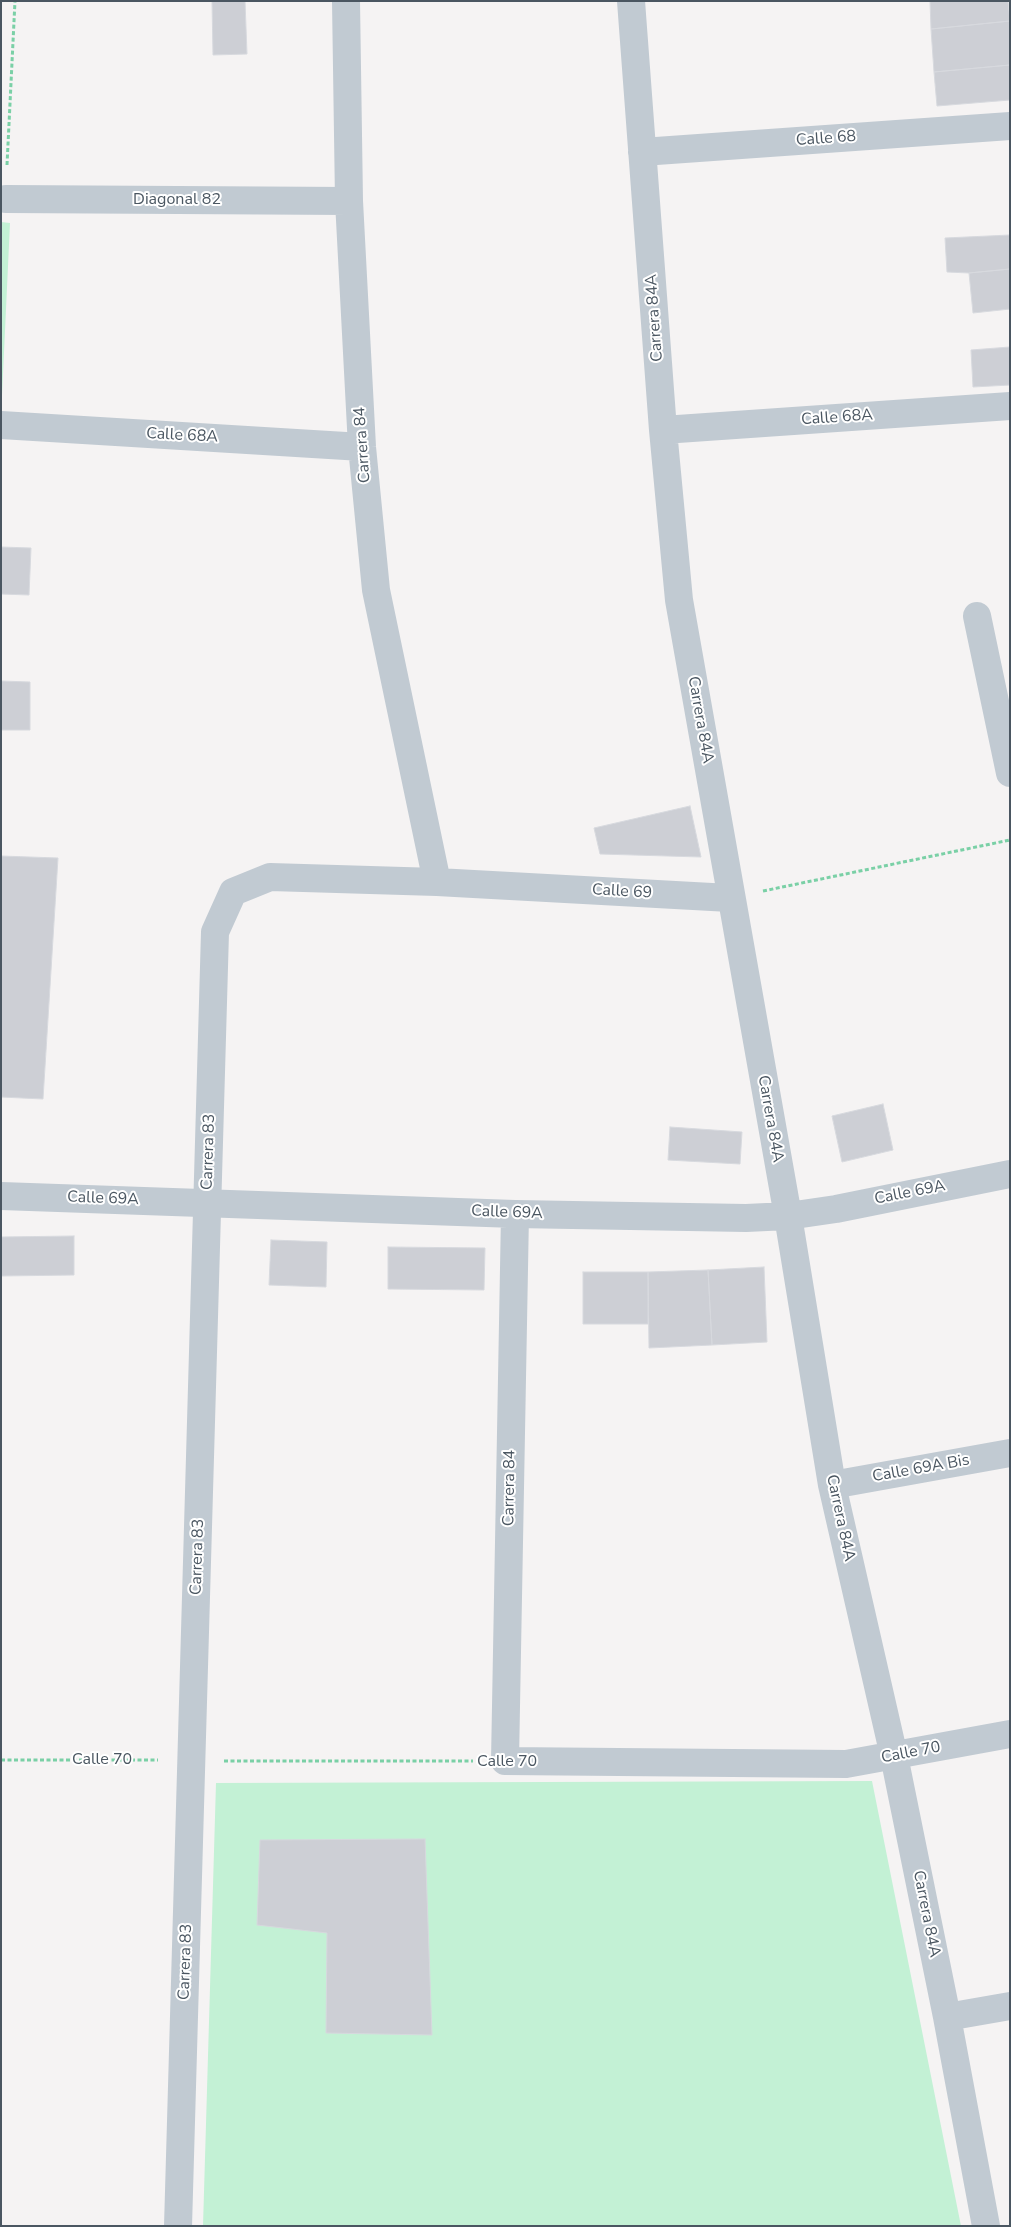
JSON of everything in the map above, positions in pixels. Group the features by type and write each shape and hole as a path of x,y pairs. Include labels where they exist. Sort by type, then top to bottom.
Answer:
{"street":[{"name":"Carrera 84","path":"346,1 349,201 362,446 376,590 437,882"},
{"name":"Carrera 84A","path":"631,1 663,430 679,600 730,898 788,1216 832,1485 894,1756 947,2018 986,2226"},
{"name":"Calle 68","path":"642,152 1010,126"},
{"name":"Diagonal 82","path":"6,199 349,201"},
{"name":"Calle 68A","path":"663,430 1010,406"},
{"name":"Calle 68A","path":"1,425 362,446"},
{"path":"977,616 1010,773"},
{"name":"Calle 69","path":"232,892 270,877 437,882 730,898"},
{"name":"Carrera 83","path":"178,2226 215,932 232,892"},
{"name":"Calle 69A","path":"1,1196 515,1214 746,1218 788,1216 836,1209 1010,1174"},
{"name":"Carrera 84","path":"505,1761 515,1214"},
{"name":"Calle 69A Bis","path":"832,1485 1010,1453"},
{"name":"Calle 70","path":"505,1761 846,1764 1010,1734"},
{"path":"947,2018 1010,2006"}],"path":[{"path":"6,199 15,1"},
{"path":"730,898 1010,840"},
{"name":"Calle 70","path":"1,1760 505,1761"}],"green space":[{"path":"1,222 10,223 1,417"},
{"path":"872,1781 961,2226 203,2226 216,1783"}],"building":[{"path":"212,1 245,1 247,54 213,55"},
{"path":"930,1 1008,1 1010,21 931,29"},
{"path":"1010,21 1010,65 934,72 931,29"},
{"path":"1010,65 1010,100 937,106 934,72"},
{"path":"1010,235 1010,269 969,273 947,272 945,238"},
{"path":"1010,269 1010,309 973,313 969,273"},
{"path":"1010,347 1010,385 973,387 971,350"},
{"path":"1,547 31,548 29,595 1,594"},
{"path":"1,681 30,682 30,730 1,730"},
{"path":"690,806 701,857 600,854 594,828"},
{"path":"1,856 58,858 43,1099 1,1097"},
{"path":"883,1104 893,1150 842,1162 832,1116"},
{"path":"670,1127 742,1132 740,1164 668,1160"},
{"path":"74,1236 74,1275 1,1276 1,1237"},
{"path":"271,1240 327,1242 326,1287 269,1285"},
{"path":"388,1247 485,1248 484,1290 388,1289"},
{"path":"764,1267 767,1342 712,1345 708,1270"},
{"path":"708,1270 712,1345 649,1348 648,1272"},
{"path":"583,1272 648,1272 648,1324 583,1324"},
{"path":"425,1839 432,2035 326,2033 327,1933 257,1925 260,1840"}]}
